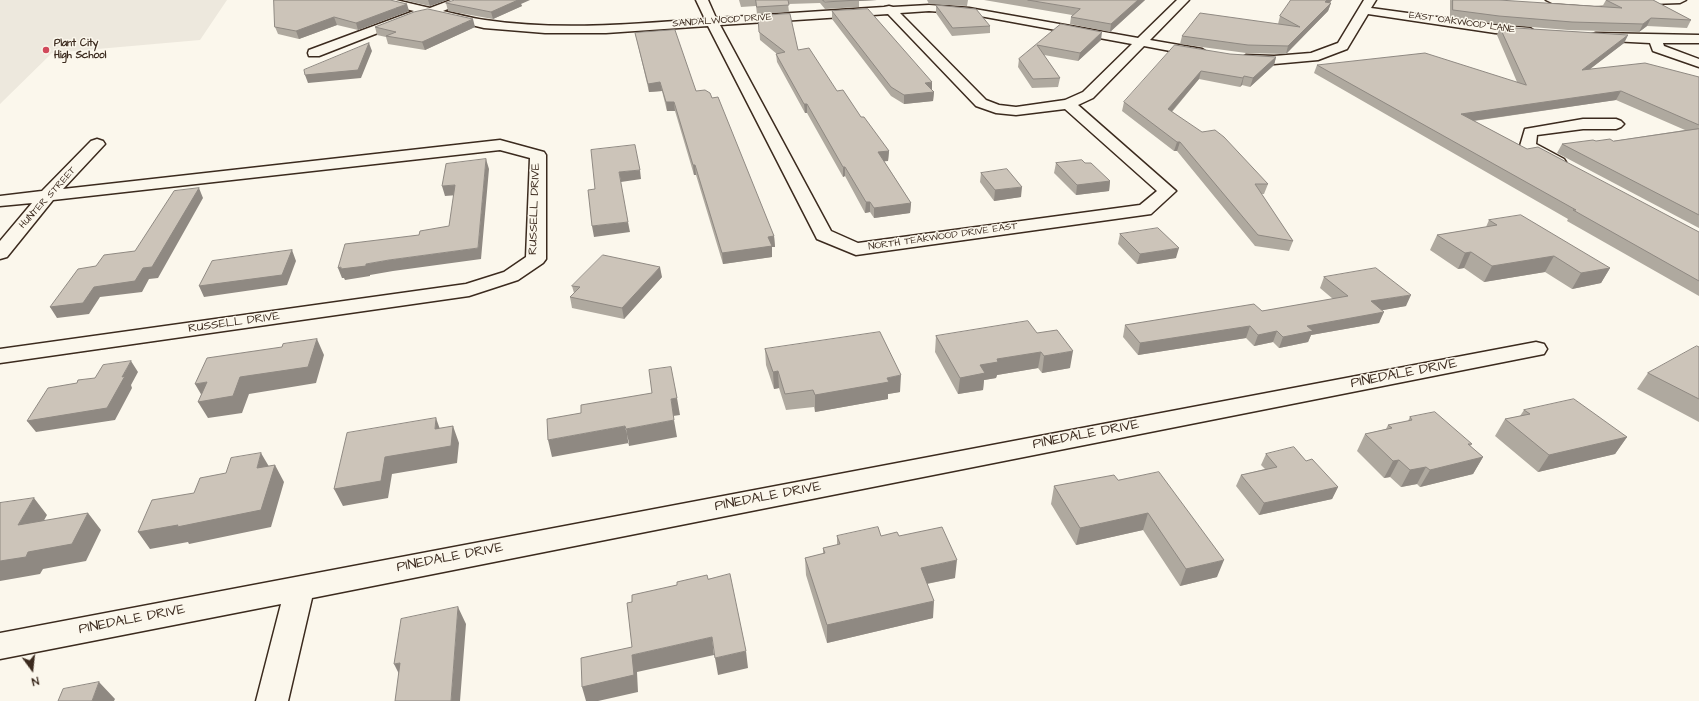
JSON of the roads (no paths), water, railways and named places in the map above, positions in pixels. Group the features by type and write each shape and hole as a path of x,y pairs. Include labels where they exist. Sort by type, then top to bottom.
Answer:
{"street":[{"name":"SANDALWOOD DRIVE","path":"381,0 484,24 545,29 606,29 929,8 969,11 1214,55"},
{"path":"314,53 413,15 432,11 461,0"},
{"path":"702,0 712,22"},
{"path":"889,10 981,103 996,109 1016,111 1068,104 1088,95 1183,0"},
{"path":"1552,0 1594,3 1680,0"},
{"path":"1237,59 1274,60 1314,57 1343,46 1367,5"},
{"name":"EAST OAKWOOD LANE","path":"1367,5 1495,29 1539,33"},
{"name":"NORTH TEAKWOOD DRIVE EAST","path":"712,22 824,235 856,249 1145,210 1154,204 1167,191 1068,104"},
{"path":"1584,36 1699,39"},
{"path":"1655,39 1658,48 1699,63"},
{"path":"1569,168 1528,146 1530,132 1583,124 1616,124"},
{"name":"HUNTER STREET","path":"0,253 48,195 97,144"},
{"name":"RUSSELL DRIVE","path":"0,201 500,145 538,155 536,259 511,276 469,290 0,356"},
{"name":"PINEDALE DRIVE","path":"0,646 1536,349"},
{"path":"272,701 300,587"}],"place":[{"name":"Plant City High School","path":"46,50"}]}
